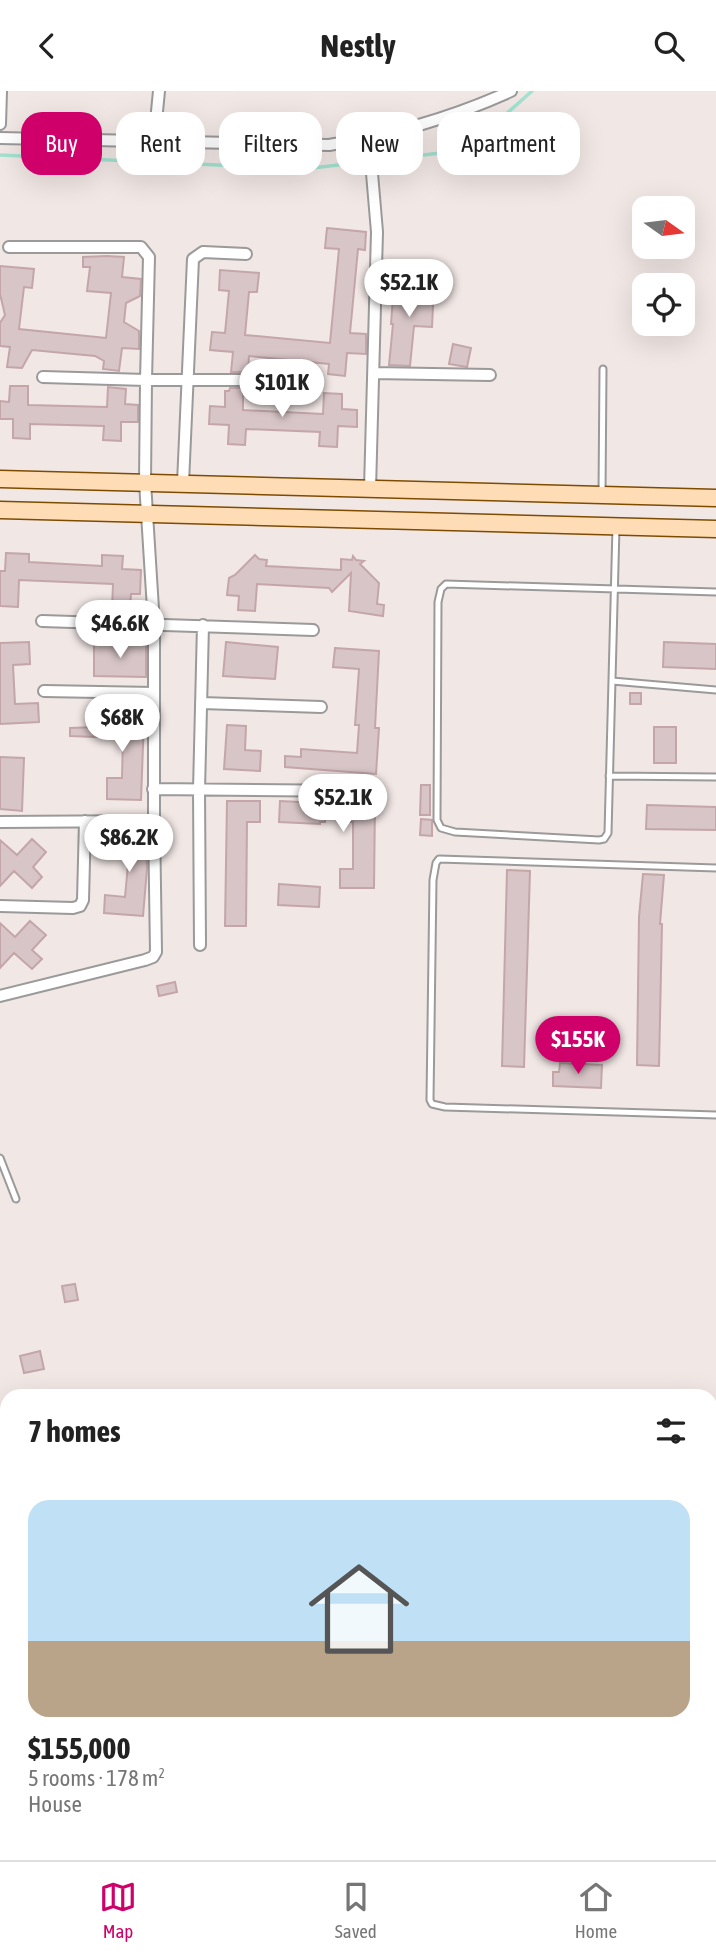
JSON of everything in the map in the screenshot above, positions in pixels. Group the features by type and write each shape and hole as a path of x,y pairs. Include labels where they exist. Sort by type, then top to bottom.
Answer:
{"street":[{"path":"0,124 1,91"},
{"path":"157,112 159,91"},
{"path":"423,123 474,108 511,91"},
{"path":"0,138 116,141"},
{"path":"205,143 336,144"},
{"path":"370,489 377,232 373,175"},
{"path":"0,996 153,957 158,942 153,789 154,625 145,482 149,257 141,247 9,247"},
{"path":"183,483 193,259 203,252 246,254"},
{"path":"374,373 490,375"},
{"path":"43,377 299,380"},
{"path":"0,479 716,498"},
{"path":"502,524 503,492"},
{"path":"0,510 716,529"},
{"path":"42,621 313,630"},
{"path":"200,945 199,790 203,625"},
{"path":"44,691 154,693"},
{"path":"201,703 321,707"},
{"path":"153,789 360,791"},
{"path":"0,906 80,906 83,900 85,821"},
{"path":"0,822 154,821"}],"lane":[{"path":"602,494 603,369"},
{"path":"616,526 614,588 612,681 609,776 608,833 604,839 599,840 455,832 441,828 437,820 438,602 441,589 446,584 614,588 716,592"},
{"path":"612,681 716,689"},
{"path":"609,776 716,777"},
{"path":"716,867 439,859 433,880 430,1100 432,1104 445,1107 716,1115"},
{"path":"0,1158 16,1199"}],"building":[{"path":"327,228 366,232 365,250 358,249 350,333 366,334 366,354 347,353 345,376 328,374 329,364 249,356 248,372 231,372 233,352 210,350 212,332 225,333 229,291 219,290 220,270 259,273 257,292 249,292 245,335 330,343 339,249 325,248"},
{"path":"83,257 124,257 122,277 141,279 140,296 126,303 124,322 139,331 139,349 122,348 119,371 103,369 104,361 95,356 32,350 22,368 7,367 10,347 0,346 0,323 5,315 0,294 0,266 34,269 32,288 24,287 19,329 106,338 111,293 87,291 90,267 83,267"},
{"path":"394,284 434,286 432,327 414,326 410,366 389,365"},
{"path":"453,344 471,348 467,367 449,364"},
{"path":"10,386 28,386 28,405 107,407 108,387 126,389 125,404 138,405 138,422 121,422 121,441 103,440 104,426 30,424 30,439 13,438 13,419 0,419 0,401 9,402"},
{"path":"230,388 243,388 243,410 323,414 324,393 342,394 342,409 357,410 357,427 338,426 337,447 319,446 320,432 246,429 245,445 228,444 229,425 209,424 210,406 225,407 225,391"},
{"path":"6,553 29,554 29,562 102,566 102,555 123,556 122,569 141,570 140,594 131,594 130,608 112,608 113,584 19,580 18,607 0,606 0,571 5,571"},
{"path":"255,555 259,559 267,560 266,566 341,570 341,559 352,560 353,556 356,560 364,561 360,564 379,583 377,604 384,605 383,616 349,611 351,573 332,592 329,588 257,584 255,611 238,610 239,596 227,595 229,578"},
{"path":"29,642 30,664 13,665 15,704 38,703 39,722 0,724 0,643"},
{"path":"226,642 278,647 275,679 223,676"},
{"path":"664,642 716,644 716,669 663,667"},
{"path":"94,643 146,643 146,677 94,676"},
{"path":"335,648 379,651 375,728 379,728 376,774 285,767 285,756 301,757 301,749 357,753 359,725 355,725 359,669 333,667"},
{"path":"630,693 641,693 641,704 630,704"},
{"path":"99,717 144,718 141,800 107,799 107,778 122,778 123,738 70,736 70,728 98,727"},
{"path":"227,725 246,726 245,750 261,751 260,771 224,769"},
{"path":"654,727 676,727 676,763 654,763"},
{"path":"0,757 24,758 22,811 0,809"},
{"path":"421,785 430,785 430,815 420,815"},
{"path":"227,801 260,801 260,822 247,822 246,926 225,926"},
{"path":"280,801 339,804 375,802 374,888 340,888 340,869 353,869 353,822 340,822 340,817 325,816 325,822 320,824 279,822"},
{"path":"647,805 716,807 716,830 646,829"},
{"path":"421,819 432,820 432,836 420,835"},
{"path":"106,832 146,835 147,869 143,916 104,913 105,895 125,897 129,853 105,851"},
{"path":"32,839 46,852 33,867 42,877 32,888 14,871 0,886 0,840 17,855"},
{"path":"507,870 530,871 524,1067 502,1066"},
{"path":"643,874 664,875 660,924 659,1066 637,1065 639,917"},
{"path":"279,884 320,887 319,907 278,905"},
{"path":"30,921 46,935 32,950 42,959 32,969 14,953 0,968 0,923 15,937"},
{"path":"175,982 177,992 159,996 157,986"},
{"path":"560,1063 602,1065 601,1088 553,1086 553,1072 559,1072"},
{"path":"75,1284 78,1300 65,1302 62,1286"},
{"path":"40,1351 44,1369 24,1373 20,1356"}],"waterway":[{"path":"0,155 304,169 466,150 532,91"}]}
